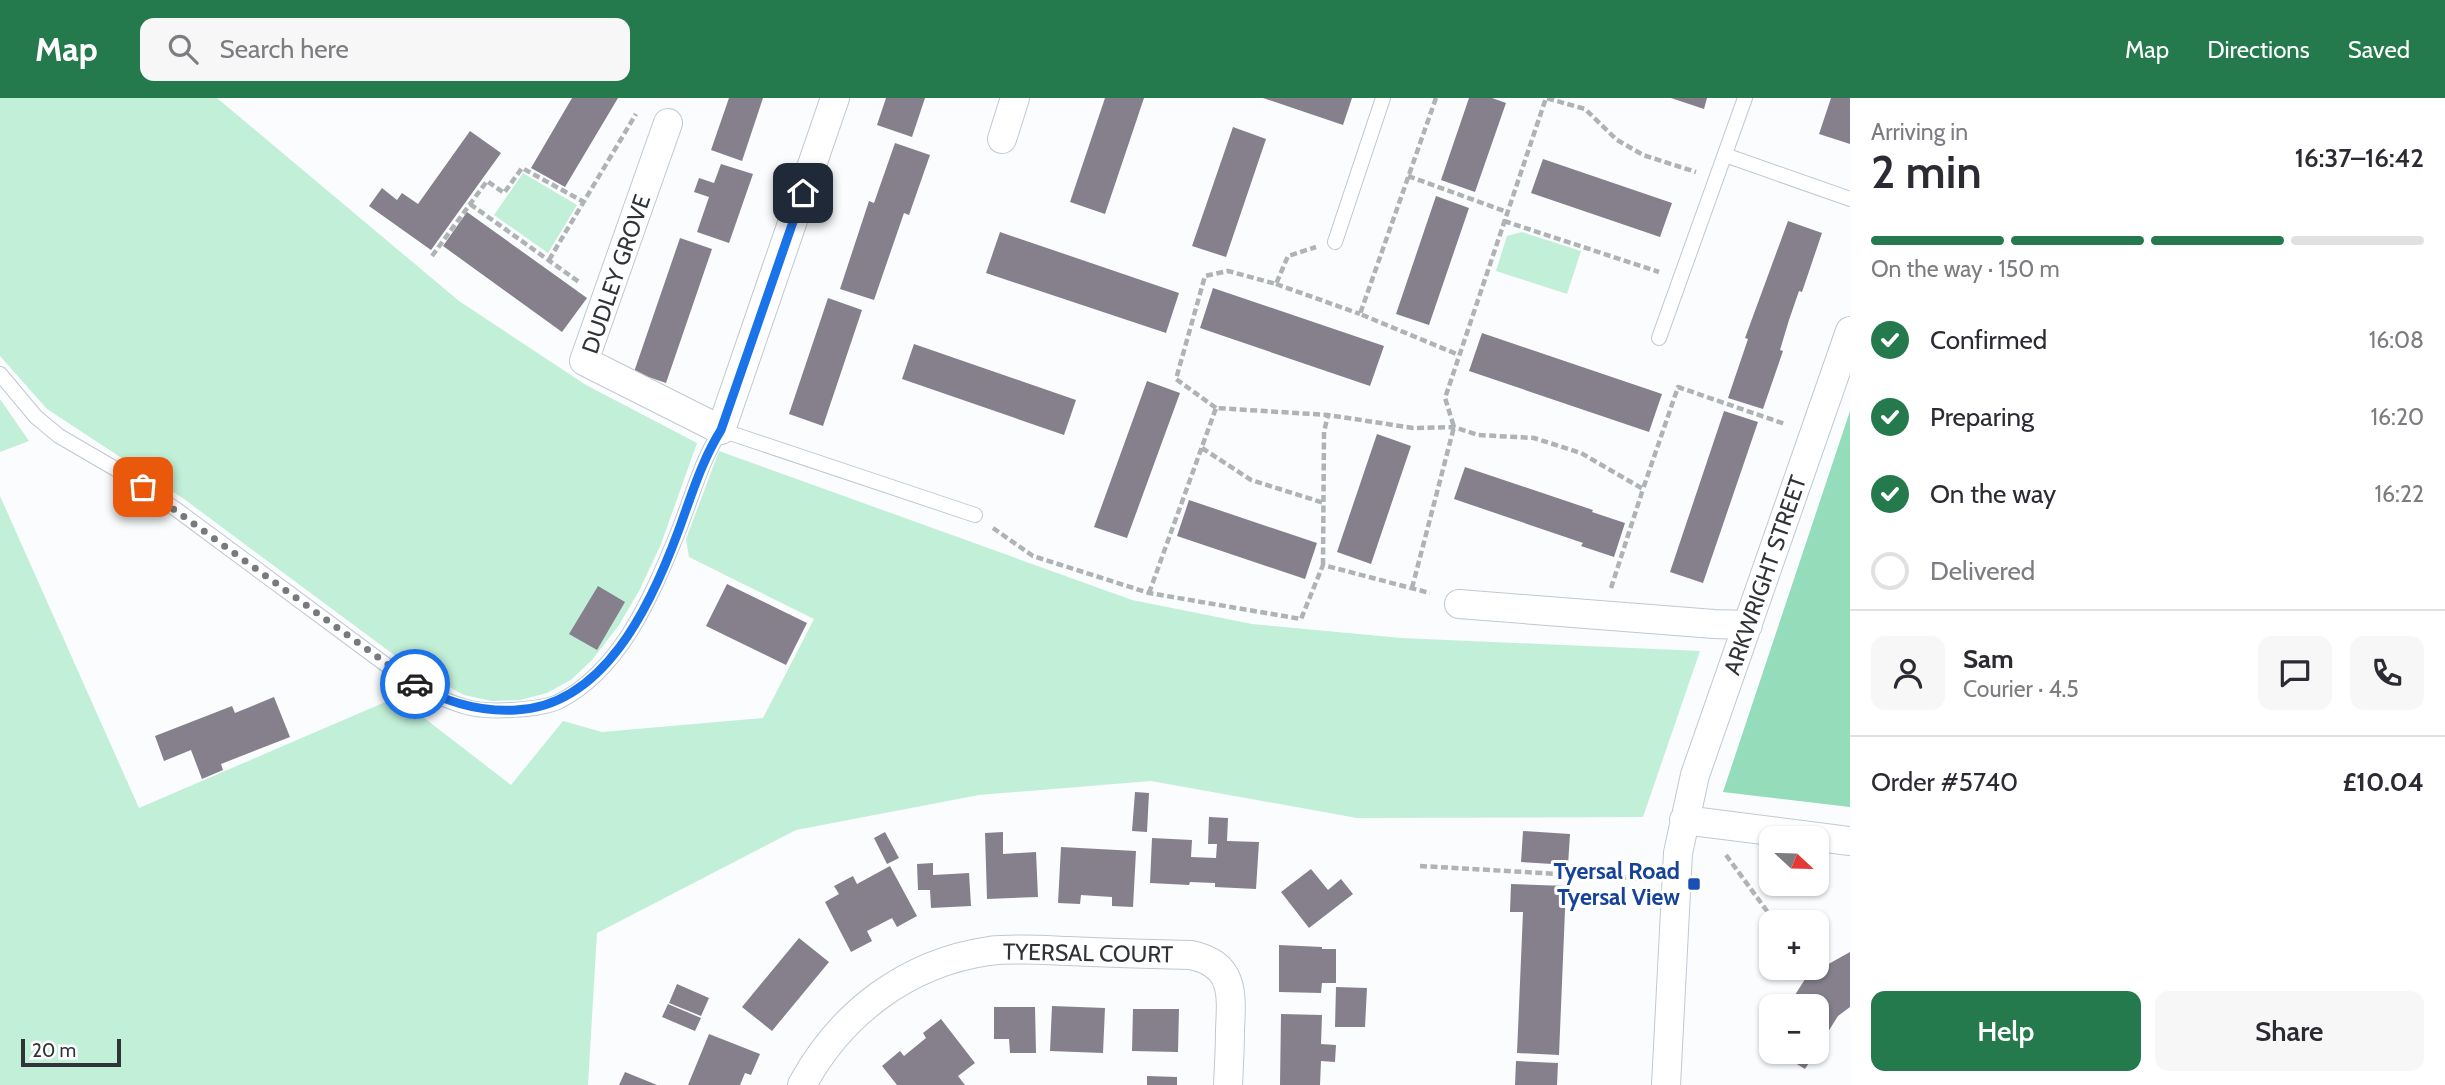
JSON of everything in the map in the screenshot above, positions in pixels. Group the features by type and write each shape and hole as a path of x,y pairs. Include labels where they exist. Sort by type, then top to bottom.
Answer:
{"street":[{"path":"721,430 835,98"},
{"path":"1002,139 1015,98"},
{"name":"DUDLEY GROVE","path":"668,123 584,362 721,430"},
{"name":"ARKWRIGHT STREET","path":"1666,1085 1675,881 1684,820 1695,775 1850,331"},
{"path":"1459,604 1748,625"},
{"path":"1684,820 1850,841"},
{"name":"TYERSAL COURT","path":"802,1085 839,1030 886,990 942,962 1015,949 1191,956 1211,962 1225,976 1231,996 1228,1085"}],"lane":[{"path":"1335,242 1383,98"},
{"path":"1659,338 1745,98"},
{"path":"1725,155 1850,199"},
{"path":"0,374 36,417 59,436 126,475 177,510 397,673 431,694 466,707 494,711 526,709 555,703 583,687 608,663 654,586 677,536 707,452 721,430 975,515"}],"path":[{"path":"1360,314 1436,98"},
{"path":"1412,588 1433,516 1454,427 1445,398 1545,98 1585,109 1617,140 1643,155 1716,179"},
{"path":"549,260 639,110"},
{"path":"432,256 487,181 504,193 522,167 584,202"},
{"path":"1408,176 1507,212"},
{"path":"470,204 606,301"},
{"path":"1503,221 1680,279"},
{"path":"1276,284 1288,256 1335,242"},
{"path":"1459,355 1360,314 1276,284 1228,271 1205,276 1176,379 1216,408 1328,415 1413,428 1454,427 1478,435 1534,438 1581,453 1643,489"},
{"path":"1602,615 1678,387 1815,434"},
{"path":"1149,593 1216,408"},
{"path":"975,515 1032,556 1149,593 1301,619 1323,565 1324,432 1328,415"},
{"path":"1201,448 1251,480 1324,503"},
{"path":"1323,565 1412,588 1459,604"},
{"path":"1726,855 1766,910"},
{"path":"1420,866 1675,881"}],"green space":[{"path":"0,98 217,98 459,301 586,385 697,443 661,544 639,591 619,625 592,660 572,679 547,693 520,700 492,701 464,695 405,663 184,499 47,409 0,356"},
{"path":"523,173 577,205 548,253 494,215"},
{"path":"1522,232 1581,251 1567,294 1496,271 1507,236"},
{"path":"0,399 29,441 0,452"},
{"path":"1850,411 1850,807 1723,792"},
{"path":"719,451 1132,600 1252,624 1401,638 1700,651 1643,817 1357,818 1151,781 979,795 796,830 597,933 588,1085 0,1085 0,496 139,808 397,697 511,785 563,721 602,732 763,718 814,619 689,557 686,539"}],"building":[{"path":"572,98 618,98 565,187 531,168"},
{"path":"729,98 763,98 742,161 711,150"},
{"path":"886,98 925,98 912,137 877,125"},
{"path":"1105,98 1144,98 1105,214 1070,202"},
{"path":"1263,98 1352,98 1343,125"},
{"path":"1469,98 1492,98 1506,103 1475,192 1441,180"},
{"path":"1671,98 1707,98 1704,109"},
{"path":"1831,98 1850,98 1850,144 1819,134"},
{"path":"1233,127 1266,139 1226,257 1192,246"},
{"path":"470,131 501,153 431,250 369,206 382,188 397,200 402,193 418,204"},
{"path":"895,143 930,155 909,215 904,213 874,300 840,289 869,201 874,203"},
{"path":"1543,159 1672,203 1660,237 1531,193"},
{"path":"721,164 753,174 729,243 697,232 709,197 694,192 699,178 714,183"},
{"path":"1436,196 1469,208 1429,325 1396,314"},
{"path":"467,212 587,298 562,332 443,246"},
{"path":"1788,221 1822,233 1802,292 1799,291 1789,320 1780,350 1783,351 1763,409 1728,398 1748,339 1745,338"},
{"path":"1000,232 1179,293 1166,333 986,273"},
{"path":"680,238 712,249 666,383 634,372"},
{"path":"1213,288 1384,346 1370,386 1200,328"},
{"path":"828,298 862,310 823,426 789,414"},
{"path":"1482,333 1662,394 1649,432 1469,371"},
{"path":"914,344 1076,400 1064,435 902,379"},
{"path":"1147,381 1180,393 1127,538 1094,527"},
{"path":"1724,411 1758,422 1703,583 1670,572"},
{"path":"1377,434 1411,446 1371,564 1337,552"},
{"path":"1465,467 1625,523 1614,557 1581,546 1583,543 1454,499"},
{"path":"1189,500 1317,543 1305,579 1177,536"},
{"path":"727,584 807,623 786,665 706,626"},
{"path":"598,586 625,602 597,650 569,634"},
{"path":"274,697 290,737 221,764 223,770 202,779 191,750 164,761 155,736 232,706 235,713"},
{"path":"1135,792 1149,793 1147,832 1132,831"},
{"path":"1209,817 1228,818 1227,841 1259,842 1256,889 1215,887 1215,883 1150,883 1152,838 1192,840 1191,857 1216,858 1217,844 1208,844"},
{"path":"1523,831 1570,834 1568,865 1521,862"},
{"path":"885,832 899,858 887,864 874,838"},
{"path":"1003,832 1003,854 1036,852 1038,897 987,899 985,833"},
{"path":"1061,847 1136,851 1133,907 1112,906 1112,897 1081,895 1080,904 1058,903"},
{"path":"933,863 933,875 969,873 971,906 931,908 930,890 918,890 917,864"},
{"path":"890,866 917,916 897,927 892,918 867,931 872,941 851,952 825,902 839,894 834,886 853,876 857,884"},
{"path":"1311,869 1328,890 1341,879 1353,894 1309,928 1281,892"},
{"path":"1511,884 1566,886 1559,1055 1517,1053 1523,912 1510,912"},
{"path":"799,938 829,962 772,1031 742,1007"},
{"path":"1279,945 1336,949 1336,983 1322,983 1321,993 1279,992"},
{"path":"1850,952 1850,1007 1838,1016 1829,1030 1829,994 1796,994 1804,980 1829,980 1829,964"},
{"path":"677,984 709,998 701,1016 669,1003"},
{"path":"1336,987 1367,988 1365,1027 1335,1027"},
{"path":"668,1004 701,1018 695,1031 662,1017"},
{"path":"1052,1006 1105,1008 1103,1053 1050,1051"},
{"path":"994,1007 1035,1007 1036,1053 1010,1053 1009,1039 994,1039"},
{"path":"1133,1009 1179,1009 1178,1052 1132,1051"},
{"path":"1281,1014 1322,1015 1321,1044 1336,1045 1335,1062 1321,1061 1320,1085 1280,1085"},
{"path":"941,1019 975,1063 958,1076 965,1085 897,1085 882,1066 900,1051 904,1056 926,1038 923,1033"},
{"path":"709,1034 760,1054 751,1075 745,1073 740,1085 688,1085"},
{"path":"1516,1061 1558,1063 1557,1085 1515,1085"},
{"path":"625,1072 657,1085 619,1085"},
{"path":"1147,1076 1177,1077 1177,1085 1147,1085"}],"way so far":[{"path":"143,487 415,684"}],"place":[{"name":"Tyersal Road Tyersal View","path":"1694,884"}],"route":[{"path":"415,684 431,694 466,707 494,711 526,709 555,703 583,687 608,663 654,586 677,536 707,452 721,430 803,193"}]}
